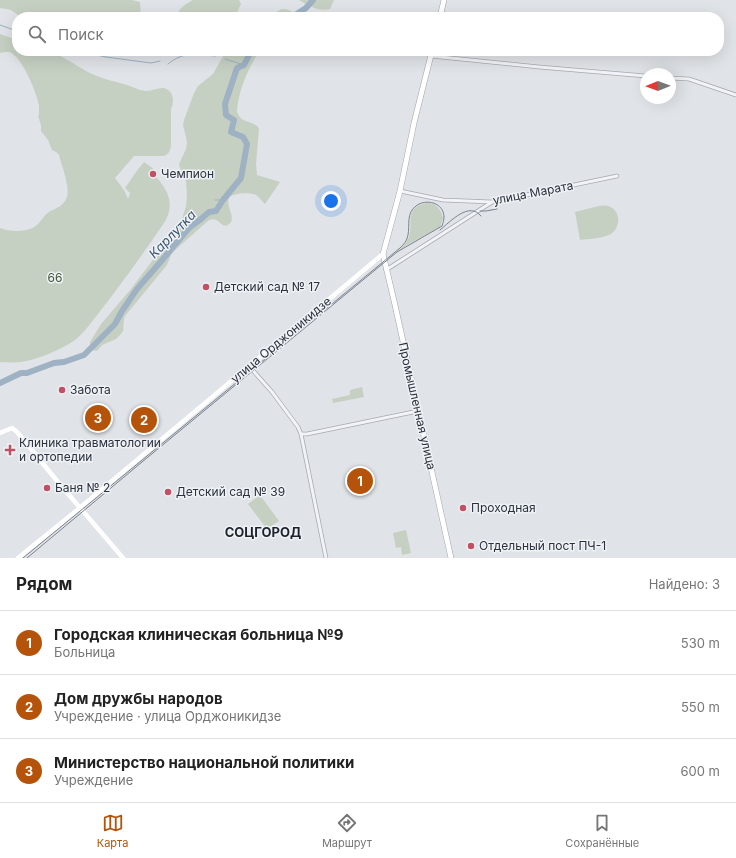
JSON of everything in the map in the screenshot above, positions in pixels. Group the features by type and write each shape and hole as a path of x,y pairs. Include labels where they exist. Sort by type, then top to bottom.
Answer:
{"main road":[{"path":"441,12 444,0"},
{"path":"383,254 400,191 414,123 431,56"},
{"name":"Промышленная улица","path":"383,254 451,558"},
{"name":"улица Орджоникидзе","path":"18,558 383,254"},
{"path":"0,433 12,428 17,432 123,558"}],"street":[{"path":"448,56 532,66 640,75"},
{"path":"676,78 689,79 736,95"},
{"name":"улица Марата","path":"400,191 443,200 492,202 617,176"},
{"path":"386,270 492,202"},
{"path":"249,366 272,392 298,427 301,434 326,558"},
{"path":"301,434 418,411"}],"green space":[{"path":"0,0 132,0 140,2 141,12 14,12 0,8"},
{"path":"193,0 239,0 241,4 237,12 179,12 185,5"},
{"path":"299,0 334,0 330,9 322,10 314,8"},
{"path":"285,9 293,12 277,12"},
{"name":"66","path":"0,34 12,38 12,54 9,52 0,53"},
{"name":"66","path":"15,56 60,56 86,71 139,90 150,91 163,88 170,92 173,99 173,104 171,109 171,146 169,152 164,156 134,156 115,178 124,190 128,199 130,193 125,188 144,162 158,172 156,177 161,182 167,193 170,205 164,223 117,289 79,337 49,354 34,359 18,362 0,362 0,228 20,231 34,227 47,213 64,203 68,193 59,155 52,150 48,140 41,131 38,116 39,106 35,93 24,67"},
{"path":"223,56 256,56 245,80 237,111 241,118 254,124 259,129 256,164 257,175 280,182 265,204 253,194 231,196 228,201 232,216 231,222 226,226 218,221 212,219 209,220 174,251 167,265 125,316 123,331 120,335 116,339 102,345 98,350 92,350 90,348 90,342 101,324 131,289 182,219 187,196 186,181 179,164 186,149 187,142 183,125 184,120 198,86 213,74"},
{"path":"426,203 435,205 441,212 443,218 440,227 407,245 392,256 408,240 412,212 414,209"},
{"path":"599,206 608,206 615,211 618,219 617,227 611,234 580,240 575,212"},
{"path":"362,387 364,397 333,403 332,399 350,395 350,390"},
{"path":"260,495 279,521 267,529 248,504"},
{"path":"406,530 411,553 402,555 401,547 396,548 393,533"}],"waterway":[{"name":"Карлутка","path":"300,12 306,8 313,0"},
{"path":"0,25 12,29"},
{"path":"101,56 151,63 160,61"},
{"path":"168,64 182,56"},
{"name":"Карлутка","path":"0,383 21,373 27,373 54,363 64,362 84,355 115,324 137,289 190,227 209,212 216,211 241,178 247,144 243,137 231,132 234,120 226,115 225,104 237,68 244,65 248,56"},
{"path":"225,59 244,65"},
{"name":"Карлутка","path":"215,200 223,200"}],"tram line":[{"path":"23,558 400,248 407,239 409,219 411,212 416,206 429,202 434,203 441,208 444,217 442,226 397,252 27,558"},
{"path":"480,211 497,209"},
{"path":"440,230 466,211 476,212 481,216"}],"place":[{"name":"Чемпион","path":"153,174"},
{"name":"Детский сад № 17","path":"206,287"},
{"name":"Забота","path":"62,390"},
{"name":"Министерство национальной политики","path":"98,418"},
{"name":"Дом дружбы народов","path":"144,420"},
{"name":"Клиника травматологии и ортопедии","path":"10,450"},
{"name":"Городская клиническая больница №9","path":"360,481"},
{"name":"Баня № 2","path":"47,488"},
{"name":"Детский сад № 39","path":"168,492"},
{"name":"Проходная","path":"463,508"},
{"name":"Отдельный пост ПЧ-1","path":"471,546"}],"district":[{"name":"СОЦГОРОД","path":"263,532"}]}
